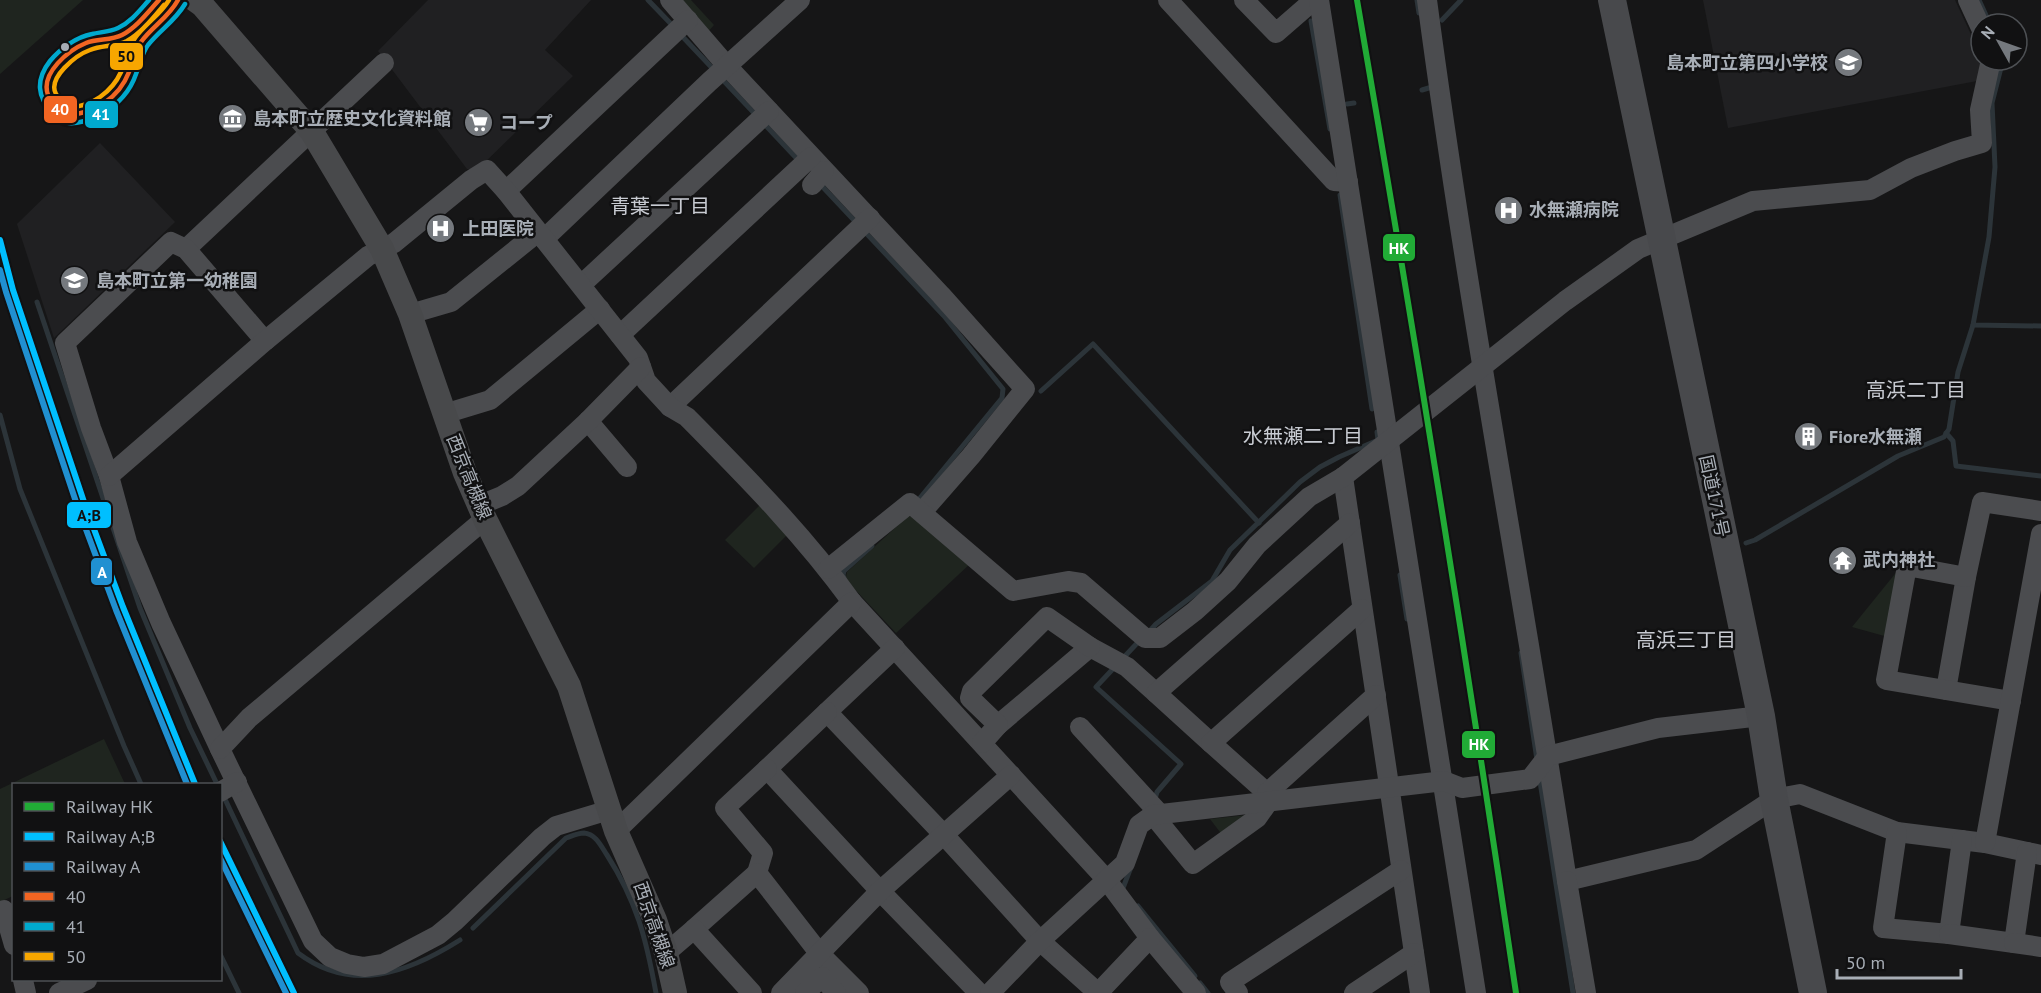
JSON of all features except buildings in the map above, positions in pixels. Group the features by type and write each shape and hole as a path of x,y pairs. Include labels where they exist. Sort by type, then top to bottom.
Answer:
{"highway":[{"name":"国道171号","path":"1612,0 1761,716 1774,799 1813,993"}],"main road":[{"name":"西京高槻線","path":"195,0 202,5 312,132 382,249 410,314 465,473 482,512 569,686 613,820 642,887 666,953 675,993"}],"street":[{"path":"670,0 720,72 768,112 821,175 870,218 1024,389 971,456 918,509 828,568"},
{"path":"410,314 451,302 541,235 800,0"},
{"path":"1168,0 1334,181 1348,182"},
{"path":"1244,0 1276,33 1314,0"},
{"path":"1319,0 1476,993"},
{"path":"1427,0 1477,372 1542,764 1567,881 1586,993"},
{"path":"506,191 686,22"},
{"path":"186,249 384,63"},
{"path":"918,509 1013,591 1068,581 1081,583 1142,635 1160,638 1195,611 1228,580 1257,545 1309,497 1343,477 1565,300 1638,249 1754,201 1870,190 1911,168 1982,143 1980,110 1990,72"},
{"path":"581,285 768,112"},
{"path":"109,476 265,341 368,256 394,243 471,180 487,170 620,334 638,358 646,381 670,407 687,417 769,500 828,568 852,602 1011,775 1111,875 1150,938 1196,993"},
{"path":"620,334 794,173 821,175"},
{"path":"670,407 870,218"},
{"path":"265,341 186,249 171,242 65,343 91,428 109,476 127,542 161,623 220,748 229,787 314,941 330,957 347,964 364,967 383,964 438,935 556,826 613,820 852,602"},
{"path":"444,414 490,400 600,309"},
{"path":"220,748 249,718 482,512 518,486 588,421 641,367"},
{"path":"588,421 627,467"},
{"path":"1343,477 1420,993"},
{"path":"1946,690 1982,502 2041,511"},
{"path":"1156,693 1350,523"},
{"path":"1985,843 2041,534"},
{"path":"1966,577 1907,566 1886,680 2010,701"},
{"path":"1211,743 1362,609"},
{"path":"998,725 970,698 972,692 1047,617 1090,647 1119,663 1156,693 1268,797"},
{"path":"982,743 998,725 1090,647"},
{"path":"666,953 757,873 763,853 725,808 895,648"},
{"path":"1080,728 1194,864 1257,818 1268,797 1376,695"},
{"path":"827,712 944,835 1040,941 1098,993 1150,938"},
{"path":"990,993 1040,941 1125,863 1139,825 1152,813 1268,797 1389,788 1444,781 1462,788 1530,779 1542,764 1658,728 1761,716"},
{"path":"767,768 880,891 979,993"},
{"path":"781,993 880,891 1011,775"},
{"path":"1567,881 1696,850 1774,799 1800,794 1897,831 1985,843 2034,853 2014,943"},
{"path":"1897,831 1883,928 1949,934 2041,947"},
{"path":"1949,934 1962,840"},
{"path":"1238,993 1230,982 1401,870"},
{"path":"757,873 820,954 859,993"},
{"path":"6,909 12,936"},
{"path":"694,929 752,993"},
{"path":"1354,993 1414,953"},
{"path":"806,993 822,977 836,993"},
{"path":"59,993 85,981"}],"shaded area":[{"path":"0,0 83,0 0,74"},
{"name":"コープ","path":"428,0 591,0 545,50 573,76 477,170 467,169 378,51"},
{"path":"675,0 691,0 714,25 706,34"},
{"name":"島本町立第四小学校","path":"1703,0 1955,0 1969,30 1969,72 1980,72 1977,81 1728,128"},
{"name":"島本町立第一幼稚園","path":"100,143 175,222 54,338 17,224"},
{"path":"762,503 789,533 754,568 725,540"},
{"path":"908,516 922,518 972,562 896,633 848,582 846,577 847,572"},
{"path":"1903,564 1888,637 1852,627"},
{"path":"104,739 125,783 12,783"},
{"path":"12,783 12,896 0,902 0,789"},
{"path":"1256,814 1223,836 1210,819"}],"waterway":[{"path":"648,0 674,27"},
{"path":"1417,0 1419,13"},
{"path":"1442,20 1461,0"},
{"path":"1979,0 1984,12"},
{"path":"1311,21 1330,129"},
{"path":"680,34 715,71"},
{"path":"2000,72 1992,103 1995,167 1989,237 1973,325 2041,326"},
{"path":"721,78 801,163"},
{"path":"1422,90 1432,87"},
{"path":"1347,104 1354,103"},
{"path":"819,183 944,316 1003,389 1002,398 915,504"},
{"path":"1340,195 1372,409"},
{"path":"37,302 140,608 190,728 217,783"},
{"path":"1746,543 1755,540 1898,456 1944,437 1949,429 1958,372 1973,325"},
{"path":"1041,391 1093,344 1259,523"},
{"path":"0,415 20,489 141,783"},
{"path":"1148,633 1156,624 1212,581 1230,550 1300,482 1320,467 1378,440 1377,432"},
{"path":"1946,433 1953,441 1956,466 2041,476"},
{"path":"845,581 844,571 872,546"},
{"path":"1400,575 1407,619"},
{"path":"1141,639 1096,687 1181,764 1157,792 1154,802"},
{"path":"1521,653 1537,760"},
{"path":"1539,775 1573,993"},
{"path":"223,795 298,953 338,973 379,974 399,970 419,962 460,940"},
{"path":"473,928 566,838 588,834 595,838 603,848 633,905 644,938 656,993"},
{"path":"1123,888 1131,867"},
{"path":"1138,906 1195,976"},
{"path":"222,958 239,993"},
{"path":"1200,983 1208,993"}],"rail line":[{"name":"HK","path":"1357,0 1440,496 1516,993"},
{"name":"A;B","path":"0,240 13,290 85,505 123,607 195,783"},
{"name":"A","path":"0,270 78,508 116,610 187,783"},
{"name":"A;B","path":"222,845 294,993"},
{"name":"A","path":"222,862 286,993"}],"transit line":[{"name":"41","path":"149,0 135,16 123,25 80,38 63,48 50,61 40,81 41,95 48,107 62,121 78,123 88,120 117,103 130,87 148,45 185,4"},
{"name":"40","path":"159,0 127,32 113,38 86,43 64,57 48,79 49,98 67,115 87,112 112,97 125,81 139,45 170,12 178,0"},
{"name":"50","path":"164,5 142,29 127,41 90,50 64,68 54,88 59,98 70,107 78,106 93,101 106,92 121,72 132,42 169,0"}],"place":[{"name":"島本町立第四小学校","path":"1849,63"},
{"name":"島本町立歴史文化資料館","path":"232,119"},
{"name":"コープ","path":"479,123"},
{"name":"水無瀬病院","path":"1508,210"},
{"name":"上田医院","path":"441,229"},
{"name":"島本町立第一幼稚園","path":"75,281"},
{"name":"Fiore水無瀬","path":"1808,437"},
{"name":"武内神社","path":"1842,560"}],"district":[{"name":"青葉一丁目","path":"660,206"},
{"name":"高浜二丁目","path":"1916,390"},
{"name":"水無瀬二丁目","path":"1303,436"},
{"name":"高浜三丁目","path":"1686,640"}]}
